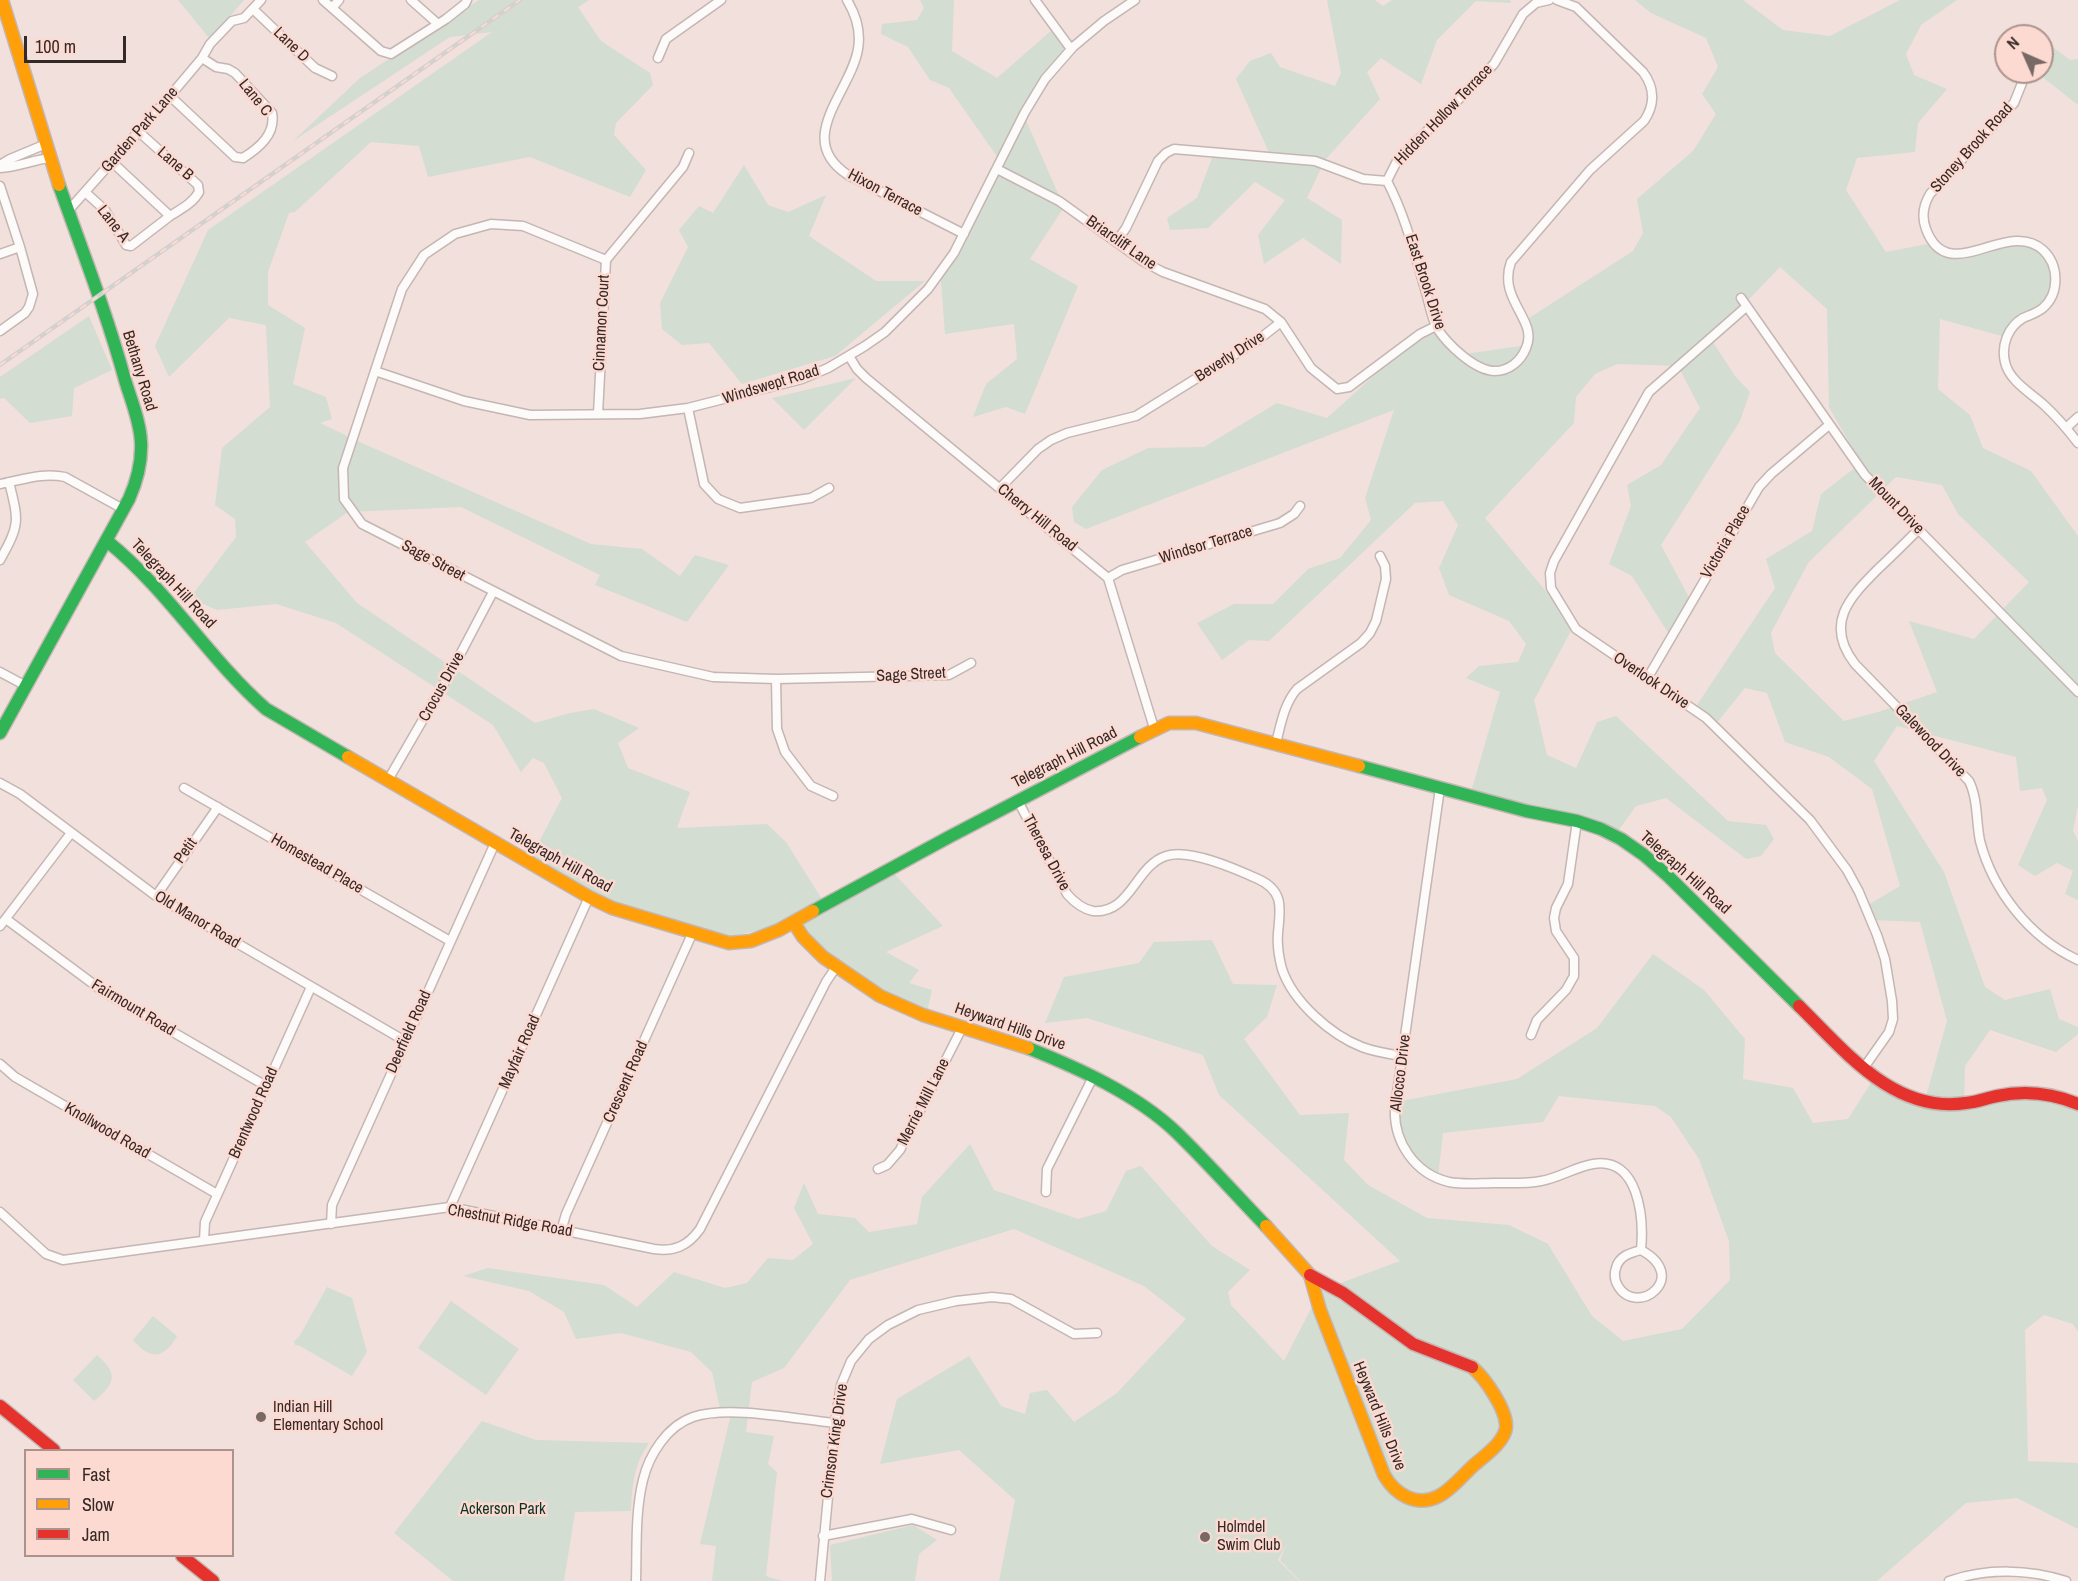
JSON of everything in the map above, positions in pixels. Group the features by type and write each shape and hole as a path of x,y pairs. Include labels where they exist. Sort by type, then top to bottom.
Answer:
{"street":[{"name":"Bethany Road","path":"0,733 133,492 141,453 138,424 118,354 50,158 27,76 2,0"},
{"name":"Garden Park Lane","path":"68,211 170,96 202,58 210,44 228,25 236,19 244,18 254,10 261,0"},
{"path":"323,0 387,54 394,53 438,24 465,4 467,0"},
{"path":"332,8 339,0"},
{"path":"411,0 438,24"},
{"path":"658,58 663,43 670,36 721,0"},
{"name":"Hixon Terrace","path":"847,0 857,24 858,50 825,125 825,143 830,158 848,175 964,234"},
{"path":"1035,0 1071,49"},
{"name":"Windswept Road","path":"375,371 464,401 530,415 640,414 688,408 802,379 849,356 885,332 912,307 942,270 964,234 1033,98 1045,79 1071,49 1104,21 1135,0"},
{"name":"Hidden Hollow Terrace","path":"1388,180 1397,160 1494,64 1523,14 1536,3 1549,0"},
{"name":"East Brook Drive","path":"1388,180 1401,206 1436,326 1458,352 1474,364 1485,370 1507,369 1519,360 1527,347 1529,335 1509,292 1507,276 1510,262 1590,170 1644,121 1649,114 1652,99 1651,85 1643,72 1576,8 1557,0"},
{"name":"Lane D","path":"254,10 315,68 332,76"},
{"name":"Lane C","path":"170,96 235,157 243,158 265,141 272,127 272,113 235,73 228,69 216,68 202,58"},
{"name":"Stoney Brook Road","path":"2022,84 2014,103 1930,194 1925,205 1924,219 1932,240 1944,250 1952,253 1965,254 2006,241 2022,240 2040,247 2049,257 2056,277 2054,290 2042,309 2023,318 2011,329 2005,341 2005,362 2012,376 2044,405 2078,443"},
{"name":"Lane B","path":"139,132 200,188 196,197 184,208 170,216"},
{"path":"0,167 10,159 46,144"},
{"path":"1116,242 1158,161 1174,149 1315,161 1363,178 1388,180"},
{"name":"Cinnamon Court","path":"598,414 606,260 683,167 689,153"},
{"path":"0,167 12,168 50,158"},
{"path":"112,162 170,216"},
{"name":"Briarcliff Lane","path":"997,169 1059,201 1144,262 1163,272 1254,304 1281,322"},
{"path":"0,186 33,289 33,300 25,313 0,331"},
{"name":"Lane A","path":"85,192 105,210 126,245 131,246 170,216"},
{"name":"Sage Street","path":"606,260 523,226 491,224 455,234 424,255 402,288 343,468 344,498 362,524 621,656 713,677 776,679 949,675 971,663"},
{"path":"0,254 20,247"},
{"name":"Mount Drive","path":"1744,303 1865,475 2078,692"},
{"name":"Overlook Drive","path":"1744,303 1649,392 1552,566 1551,588 1576,629 1706,718 1759,769 1823,835 1856,885 1869,913 1885,960 1893,1013 1889,1032 1863,1068"},
{"name":"Beverly Drive","path":"1000,488 1038,449 1051,440 1067,433 1136,416 1258,340 1281,322 1311,368 1332,387 1341,390 1349,387 1420,334 1436,326"},
{"name":"Cherry Hill Road","path":"849,356 866,378 1108,578"},
{"path":"688,408 704,484 718,499 740,508 811,498 829,488"},
{"path":"2066,429 2078,417"},
{"name":"Victoria Place","path":"1647,679 1759,487 1829,425"},
{"path":"0,560 13,537 17,523 5,483 56,475 65,477 123,509"},
{"name":"Windsor Terrace","path":"1108,578 1122,570 1280,523 1294,514 1300,506"},
{"name":"Galewood Drive","path":"1918,530 1850,599 1842,618 1844,644 1855,664 1969,781 1974,793 1976,820 1985,856 1998,886 2010,903 2038,934 2078,960"},
{"name":"Telegraph Hill Road","path":"107,541 127,556 256,700 276,715 589,897 612,908 692,934 729,943 762,937 794,922 844,893 1154,728 1185,721 1276,743 1526,811 1577,821 1612,834 1644,855 1668,876 1863,1068 1892,1090 1925,1102 1961,1104 2026,1093 2057,1096 2078,1104"},
{"path":"1276,743 1286,704 1291,695 1361,643 1372,629 1386,579 1385,566 1380,556"},
{"path":"1108,578 1154,728"},
{"name":"Crocus Drive","path":"388,780 438,695 493,592"},
{"path":"0,672 26,686"},
{"path":"776,679 777,729 785,752 811,786 833,796"},
{"name":"Old Manor Road","path":"0,783 20,794 156,896 405,1041"},
{"name":"Homestead Place","path":"184,788 450,941"},
{"name":"Allocco Drive","path":"1440,788 1395,1107 1396,1127 1404,1149 1423,1170 1439,1179 1456,1183 1520,1183 1554,1178 1592,1164 1607,1164 1615,1167 1628,1176 1635,1190 1642,1240 1641,1250"},
{"name":"Theresa Drive","path":"1018,801 1067,894 1072,901 1086,909 1102,911 1119,904 1151,864 1175,854 1195,855 1265,883 1275,892 1280,906 1278,941 1280,958 1286,979 1298,999 1334,1031 1349,1041 1372,1050 1402,1056"},
{"name":"Petit","path":"156,896 218,807"},
{"path":"1531,1035 1537,1020 1566,990 1574,976 1574,958 1556,931 1554,918 1556,908 1568,884 1577,821"},
{"path":"3,923 71,833"},
{"name":"Deerfield Road","path":"331,1224 332,1205 495,843"},
{"name":"Mayfair Road","path":"450,1207 589,897"},
{"name":"Heyward Hills Drive","path":"794,922 806,940 836,967 893,1003 1042,1053 1093,1077 1139,1103 1175,1131 1282,1242 1310,1275 1343,1293 1413,1344 1475,1369 1502,1407 1506,1420 1501,1439 1440,1496 1428,1500 1412,1500 1396,1492 1386,1480 1320,1310 1310,1275"},
{"name":"Fairmount Road","path":"3,923 104,992 266,1086"},
{"name":"Crescent Road","path":"561,1231 566,1214 692,934"},
{"name":"Chestnut Ridge Road","path":"0,1212 46,1254 63,1260 450,1207 561,1231 663,1250 675,1249 689,1242 700,1229 826,982 836,967"},
{"name":"Brentwood Road","path":"204,1240 205,1222 311,987"},
{"name":"Merrie Mill Lane","path":"878,1169 887,1165 900,1150 962,1028"},
{"name":"Knollwood Road","path":"0,1064 15,1077 217,1194"},
{"path":"1046,1192 1047,1169 1093,1077"},
{"path":"1641,1250 1657,1260 1661,1276 1653,1292 1648,1296 1637,1298 1621,1290 1615,1271 1624,1256 1641,1250"},
{"name":"Crimson King Drive","path":"820,1581 835,1423 841,1385 851,1360 869,1339 888,1325 918,1310 956,1301 992,1297 1011,1299 1074,1334 1097,1333"},
{"path":"0,1406 53,1449"},
{"path":"636,1581 639,1502 643,1478 653,1453 669,1432 690,1418 713,1413 755,1414 835,1423"},
{"path":"823,1536 912,1518 951,1530"},
{"path":"183,1557 213,1581"},
{"path":"1949,1581 1971,1575 2017,1572 2066,1581"}],"green space":[{"path":"178,0 244,0 210,39"},
{"path":"479,0 589,0 578,7 601,41 650,73 653,85 616,123 614,135 646,170 630,197 530,157 428,177 419,146 371,142 295,212 289,213 268,272 268,305 305,328 293,384 326,397 332,419 320,423 591,544 642,549 680,576 695,555 729,565 687,622 595,585 600,575 461,507 348,512 305,542 357,603 535,723 594,709 639,728 618,743 628,768 690,792 677,828 767,824 786,842 825,904 889,868 943,926 886,952 919,970 909,983 932,990 926,1016 851,980 789,923 713,941 599,901 529,861 562,798 544,763 533,758 521,772 493,725 336,623 276,604 217,610 190,598 236,537 235,519 215,505 222,448 270,407 266,325 229,318 169,377 155,346 208,230 492,32 450,37 293,141 360,78"},
{"path":"920,0 954,0 952,51 997,78 1052,30 1071,52 1025,118 1064,207 1030,259 1078,286 1025,414 1006,407 973,417 986,384 1017,359 1014,324 945,334 940,268 1003,165 949,88 930,80 908,47 881,34 882,24 917,20 924,8"},
{"path":"1327,0 1375,0 1383,6 1392,0 1510,0 1511,3 1476,1 1437,40 1421,84 1381,58 1367,72 1380,99 1325,160 1307,198 1342,220 1341,264 1303,238 1264,264 1258,235 1285,200 1255,182 1208,228 1170,230 1167,218 1197,198 1215,150 1270,155 1236,79 1250,61 1271,53 1280,67 1335,86 1341,73"},
{"path":"1635,0 1743,0 1783,30 1830,36 1900,0 1957,0 1921,25 1906,54 1914,75 1947,89 1918,123 1915,152 1857,158 1846,190 1886,252 1933,243 1964,259 2023,240 2047,253 2058,292 2009,338 1940,319 1938,389 1970,415 1983,448 2031,471 2078,536 2078,805 2073,831 2078,841 2078,900 2065,894 2073,871 2057,863 2035,876 2018,865 2047,800 2042,788 2020,791 2016,757 1897,726 1874,761 1944,872 1985,987 2005,1000 2050,989 2059,1019 2078,1027 2078,1034 2056,1052 1990,1030 1965,1066 1964,1103 2057,1095 2078,1104 2078,1332 2073,1324 2044,1315 2025,1330 2028,1461 2078,1463 2078,1529 2017,1498 1966,1503 1877,1581 1300,1581 1280,1560 1287,1543 1278,1560 1299,1581 999,1581 1015,1500 959,1450 880,1464 897,1399 969,1356 1001,1406 1025,1414 1030,1393 1047,1390 1074,1422 1117,1393 1186,1319 1144,1286 1014,1229 850,1280 784,1368 752,1382 746,1432 774,1436 768,1464 777,1472 766,1576 782,1581 712,1581 716,1546 700,1544 731,1414 721,1413 712,1372 691,1352 621,1333 576,1339 564,1312 529,1291 463,1276 488,1268 604,1285 637,1307 674,1272 725,1288 747,1283 768,1258 793,1260 813,1244 794,1208 804,1183 818,1214 855,1218 869,1232 917,1224 922,1197 970,1144 994,1190 1078,1219 1106,1211 1126,1171 1141,1166 1212,1246 1250,1270 1228,1292 1231,1305 1284,1361 1317,1297 1330,1287 1400,1261 1219,1095 1203,1055 1087,1018 1045,1023 1064,977 1139,963 1154,942 1212,940 1233,984 1277,985 1267,1017 1244,1039 1300,1115 1349,1113 1344,1160 1368,1185 1427,1218 1509,1225 1548,1244 1592,1316 1623,1341 1682,1329 1730,1280 1729,1241 1699,1159 1671,1117 1655,1106 1559,1096 1543,1122 1443,1133 1438,1177 1400,1145 1396,1102 1517,1079 1597,1028 1653,954 1704,990 1745,1039 1743,1079 1793,1088 1813,1123 1848,1119 1874,1078 1925,1100 1947,1021 1920,922 1873,920 1868,905 1900,886 1872,789 1829,757 1785,742 1767,693 1745,688 1715,725 1695,708 1775,588 1766,559 1812,531 1821,494 1861,463 1829,407 1827,309 1780,267 1711,339 1735,376 1750,392 1740,421 1661,545 1691,601 1669,634 1632,576 1609,564 1631,506 1627,485 1661,465 1700,408 1678,366 1617,364 1595,374 1576,397 1574,423 1485,518 1574,625 1534,700 1547,755 1576,768 1597,722 1616,716 1728,821 1766,825 1774,839 1761,856 1746,859 1666,798 1636,806 1616,834 1469,799 1500,692 1466,678 1479,666 1518,662 1526,644 1509,621 1449,595 1439,568 1458,525 1443,501 1415,503 1269,641 1249,640 1222,660 1197,623 1234,604 1273,604 1308,569 1340,558 1371,520 1365,498 1394,410 1086,529 1074,522 1072,507 1102,470 1148,448 1204,447 1277,403 1327,418 1431,324 1465,354 1527,345 1526,320 1633,251 1643,233 1637,199 1693,151 1716,114 1702,94 1718,67 1706,38 1651,13","holes":["1896,477 1942,485 1958,514 2029,582 1974,639 1909,621 1937,692 1844,721 1775,653 1771,633 1808,563"]},
{"path":"2054,48 2070,60 2078,59 2078,105 2051,84 2054,84"},
{"path":"744,165 768,205 788,212 826,195 809,236 876,281 925,281 835,356 742,384 709,343 682,345 662,329 660,303 688,247 679,230 699,206 713,213"},
{"path":"89,316 112,370 74,388 72,416 30,423 4,398 0,399 0,377"},
{"path":"856,378 804,430 772,398"},
{"path":"327,1287 352,1298 367,1352 352,1376 295,1345 294,1341 299,1337"},
{"path":"451,1301 519,1349 486,1395 418,1348"},
{"path":"153,1316 177,1336 169,1347 158,1354 147,1352 133,1340"},
{"path":"97,1355 109,1368 112,1379 94,1401 73,1380"},
{"name":"Ackerson Park","path":"482,1421 536,1440 649,1443 640,1459 635,1476 631,1511 575,1512 564,1581 453,1581 394,1533"},
{"path":"913,1525 937,1540 919,1554 915,1581 832,1581 830,1545"}],"railway":[{"path":"0,365 520,0"}],"traffic: fast":[{"path":"0,733 129,499 137,478 141,457 140,434 135,411 102,306 59,185"},
{"path":"107,541 150,581 225,668 266,709 348,757"},
{"path":"813,911 1140,737"},
{"path":"1359,766 1526,811 1577,821 1621,839 1668,876 1799,1006"},
{"path":"1028,1048 1106,1083 1160,1118 1188,1143 1266,1226"}],"traffic: slow":[{"path":"2,0 59,185"},
{"path":"1140,737 1169,723 1196,723 1359,766"},
{"path":"348,757 589,897 612,908 729,943 751,941 779,930 813,911"},
{"path":"794,923 803,937 823,957 880,996 923,1015 1028,1048"},
{"path":"1266,1226 1310,1275 1320,1310 1384,1475 1394,1488 1407,1497 1422,1500 1439,1496 1493,1448 1505,1433 1505,1420 1499,1403 1489,1386 1472,1367"}],"traffic: jam":[{"path":"1799,1006 1834,1042 1873,1075 1894,1089 1916,1099 1940,1104 1966,1103 2007,1094 2028,1093 2058,1097 2078,1104"},
{"path":"1310,1275 1343,1293 1413,1344 1472,1367"},
{"path":"0,1406 53,1449"},
{"path":"183,1557 213,1581"}],"place":[{"name":"Indian Hill Elementary School","path":"261,1417"},
{"name":"Holmdel Swim Club","path":"1205,1537"}]}
